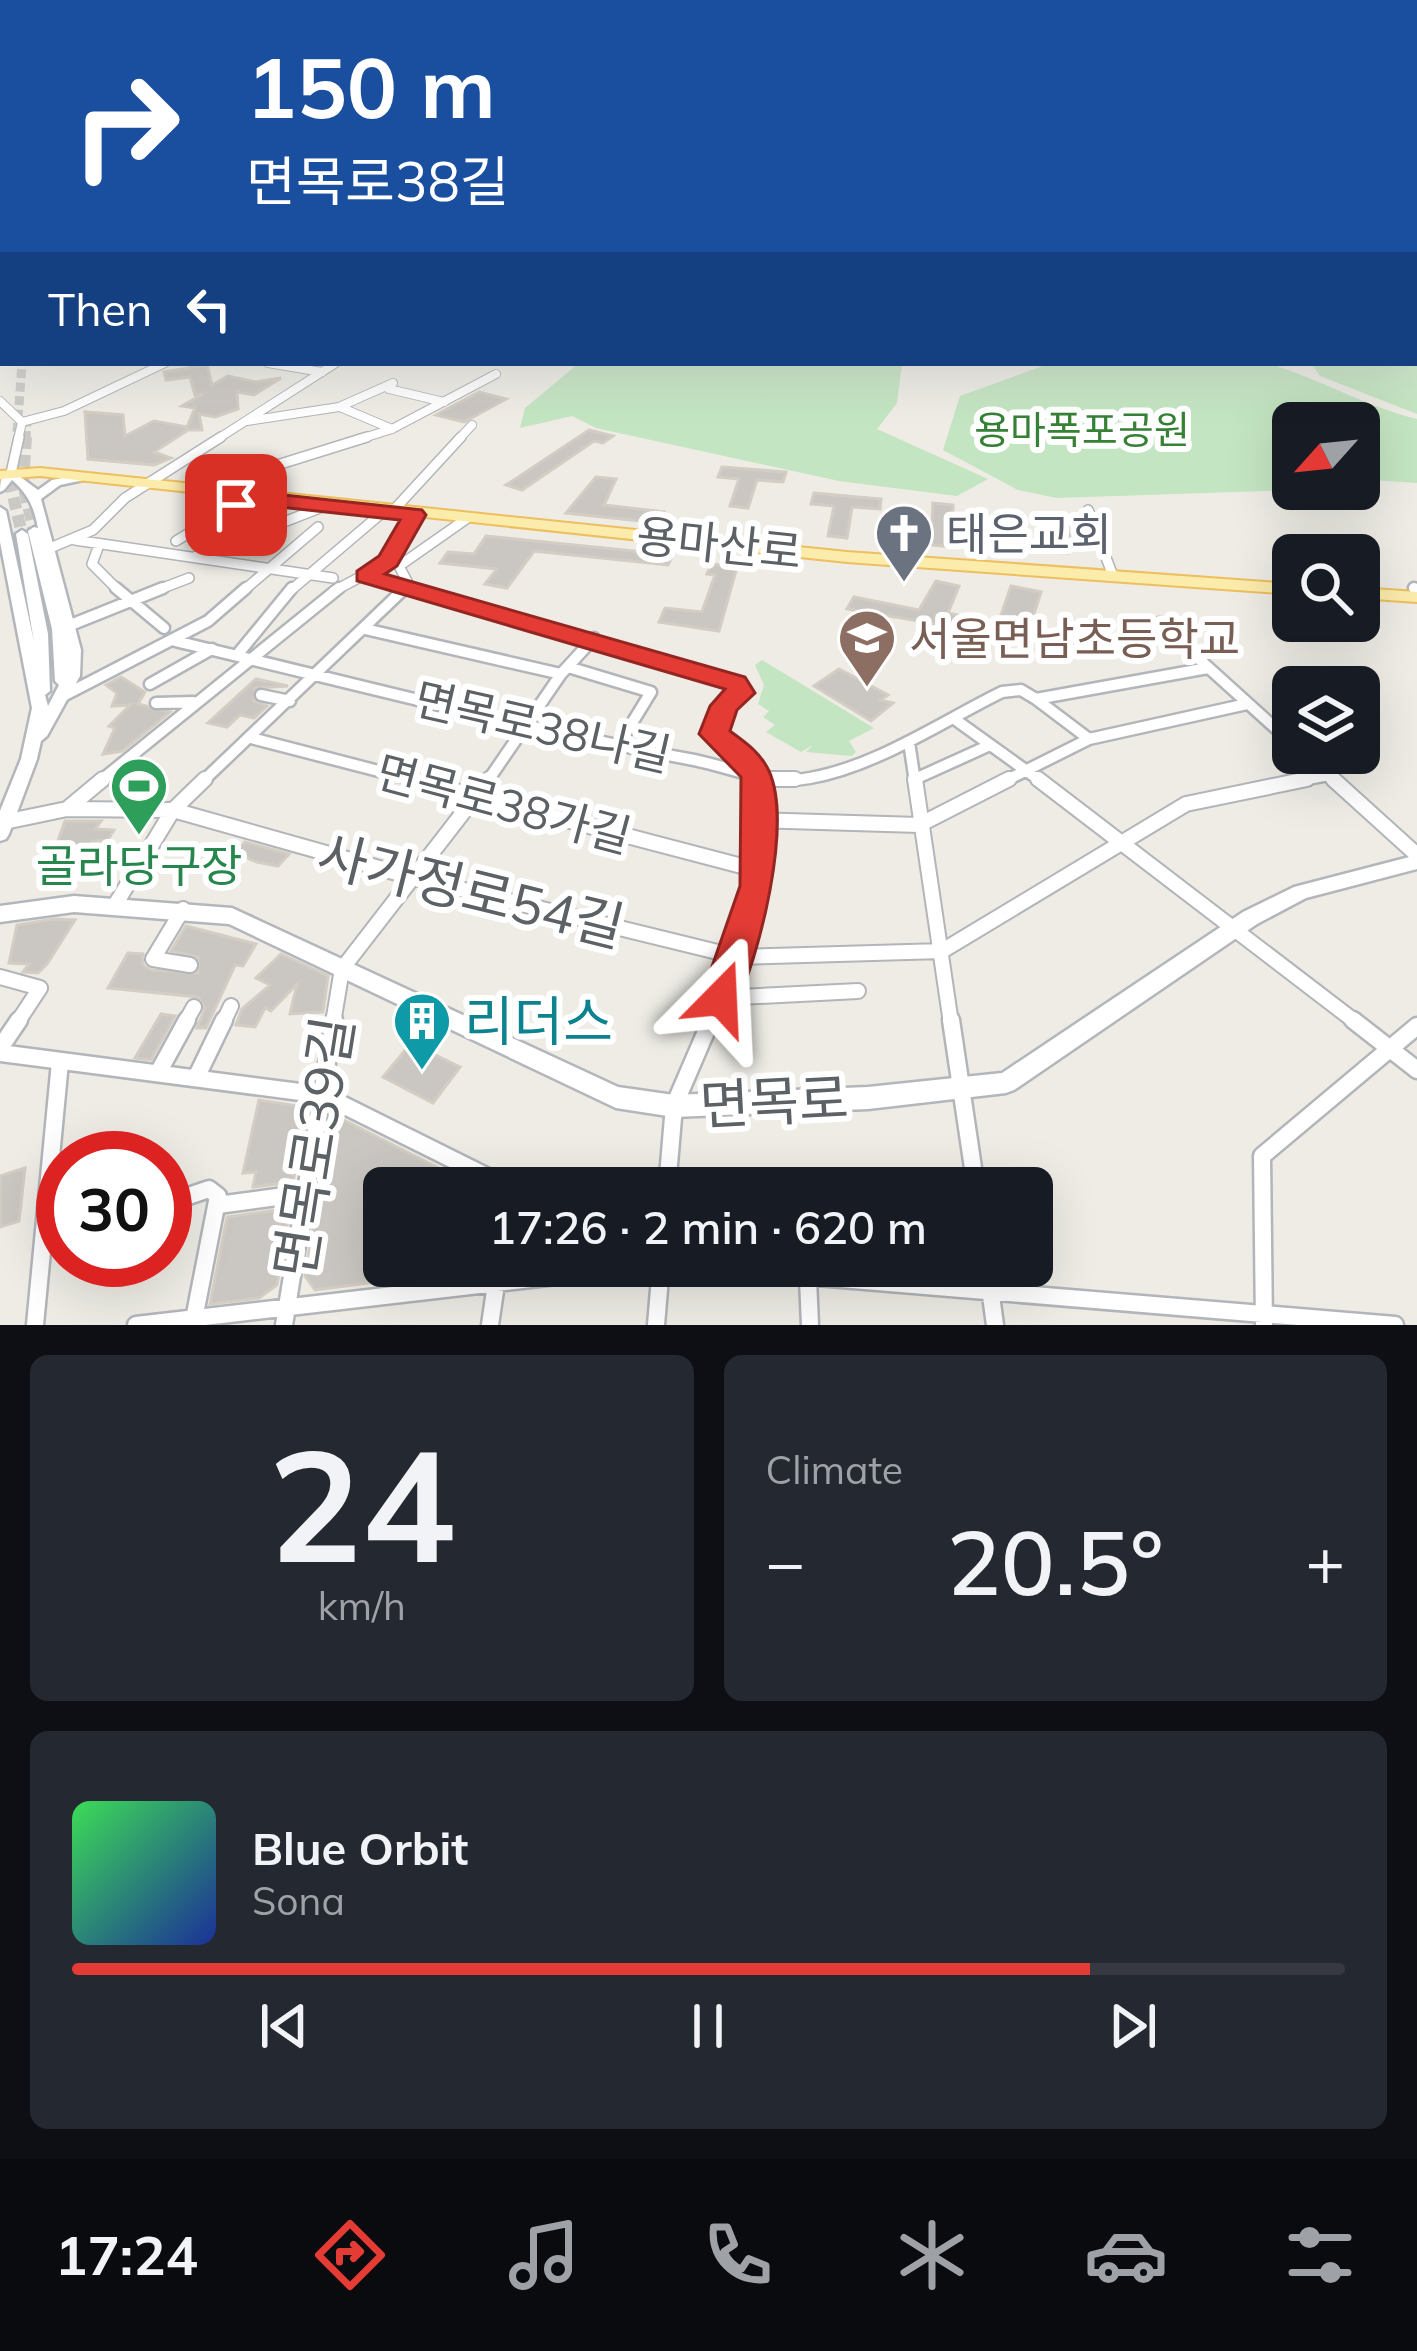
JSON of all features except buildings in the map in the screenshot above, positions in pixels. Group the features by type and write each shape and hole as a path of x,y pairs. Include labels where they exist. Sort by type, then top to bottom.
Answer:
{"main road":[{"name":"용마산로","path":"5,474 84,477 325,506 847,557 1272,588"},
{"path":"0,488 5,474 34,495 74,662 2,826"},
{"path":"0,498 34,495 56,482 84,477"},
{"path":"0,511 40,708"},
{"path":"32,749 40,708 41,634 28,532 59,629 61,694"},
{"path":"1380,593 1416,593"},
{"name":"면목로","path":"0,914 49,905 115,905 183,909 243,920 616,1097 674,1106 1006,1083 1235,928 1301,892 1417,858"}],"street":[{"path":"22,422 64,411 159,366"},
{"path":"286,366 322,372"},
{"path":"50,548 105,522 146,485 331,366"},
{"path":"194,491 392,429 496,374"},
{"path":"238,422 340,406 369,390 391,386 445,402"},
{"path":"0,401 14,409 22,422 5,474"},
{"path":"340,406 392,429"},
{"path":"243,656 304,574 387,512 472,424"},
{"path":"176,542 248,497"},
{"name":"용마산로","path":"191,559 226,540 295,521 325,506"},
{"path":"1088,510 1113,576"},
{"path":"67,809 243,656 320,599 388,561 415,515"},
{"path":"410,585 399,566 466,520"},
{"path":"61,694 176,641 251,588 318,526"},
{"path":"74,540 333,578"},
{"path":"99,544 91,562 164,628"},
{"path":"366,576 594,638 735,683 741,693 724,706 714,734 748,760 756,777 757,870 738,958 674,1106 669,1167"},
{"path":"68,626 189,578"},
{"path":"115,905 173,810 410,585"},
{"path":"1159,623 1272,726"},
{"path":"365,629 651,692 618,746"},
{"path":"342,970 478,795 564,670 594,638"},
{"name":"면목로38나길","path":"176,641 618,746 742,769 773,782 821,775 909,742 1002,692 1021,690 1036,700 1208,668"},
{"path":"150,684 212,649"},
{"path":"261,694 290,701"},
{"path":"1036,700 1089,739"},
{"path":"156,703 196,701"},
{"path":"755,820 919,825 1089,739 1247,704"},
{"path":"953,718 1121,840 1417,1070"},
{"name":"면목로38가길","path":"251,738 757,870"},
{"path":"909,742 973,1167"},
{"path":"914,779 990,745"},
{"path":"1327,774 1417,858"},
{"name":"사가정로54길","path":"2,826 67,809 173,810 411,877 738,958 941,951 1186,804 1329,776"},
{"path":"183,909 153,960 190,965"},
{"name":"면목로39길","path":"286,1316 342,970"},
{"path":"0,977 40,988 0,1050 322,1094 467,1167"},
{"path":"721,998 858,991"},
{"path":"196,1078 231,1006"},
{"path":"158,1073 194,1007"},
{"path":"1263,1318 1262,1156 1417,1026"},
{"path":"57,1131 60,1061"},
{"path":"192,1196 213,1189 218,1204 194,1319"},
{"path":"218,1204 306,1193"},
{"path":"35,1325 43,1287"},
{"path":"136,1325 286,1316 476,1287"},
{"path":"490,1325 496,1287"},
{"path":"656,1325 659,1287"},
{"path":"808,1287 810,1325"},
{"path":"970,1287 1263,1318 1395,1325"},
{"path":"990,1288 995,1325"}],"green space":[{"path":"575,366 902,366 897,403 877,429 988,479 957,496 839,481 596,428 572,416 520,428 525,408"},
{"name":"용마폭포공원","path":"1043,366 1276,366 1367,402 1272,402 1272,491 1057,498 1018,490 943,450 960,396"},
{"path":"1313,366 1417,366 1417,414 1320,376"},
{"name":"용마폭포공원","path":"1380,407 1417,419 1417,483 1380,480"},
{"path":"762,660 874,728 849,741 856,752 852,756 806,752 813,745 801,752 766,732 775,725 763,717 769,711 758,704 764,685 755,665"}],"tunnel":[{"path":"17,432 22,366"},
{"path":"26,440 27,421"},
{"path":"26,437 23,484 34,531"},
{"path":"14,462 11,487 22,534"}],"place":[{"name":"태은교회","path":"904,584"},
{"name":"서울면남초등학교","path":"867,689"},
{"name":"골라당구장","path":"139,837"},
{"name":"리더스","path":"422,1072"}],"route":[{"path":"236,505 248,497 415,515 388,561 366,576 512,614 735,683 741,693 724,706 714,734 748,760 756,777 758,886 721,998"}]}
